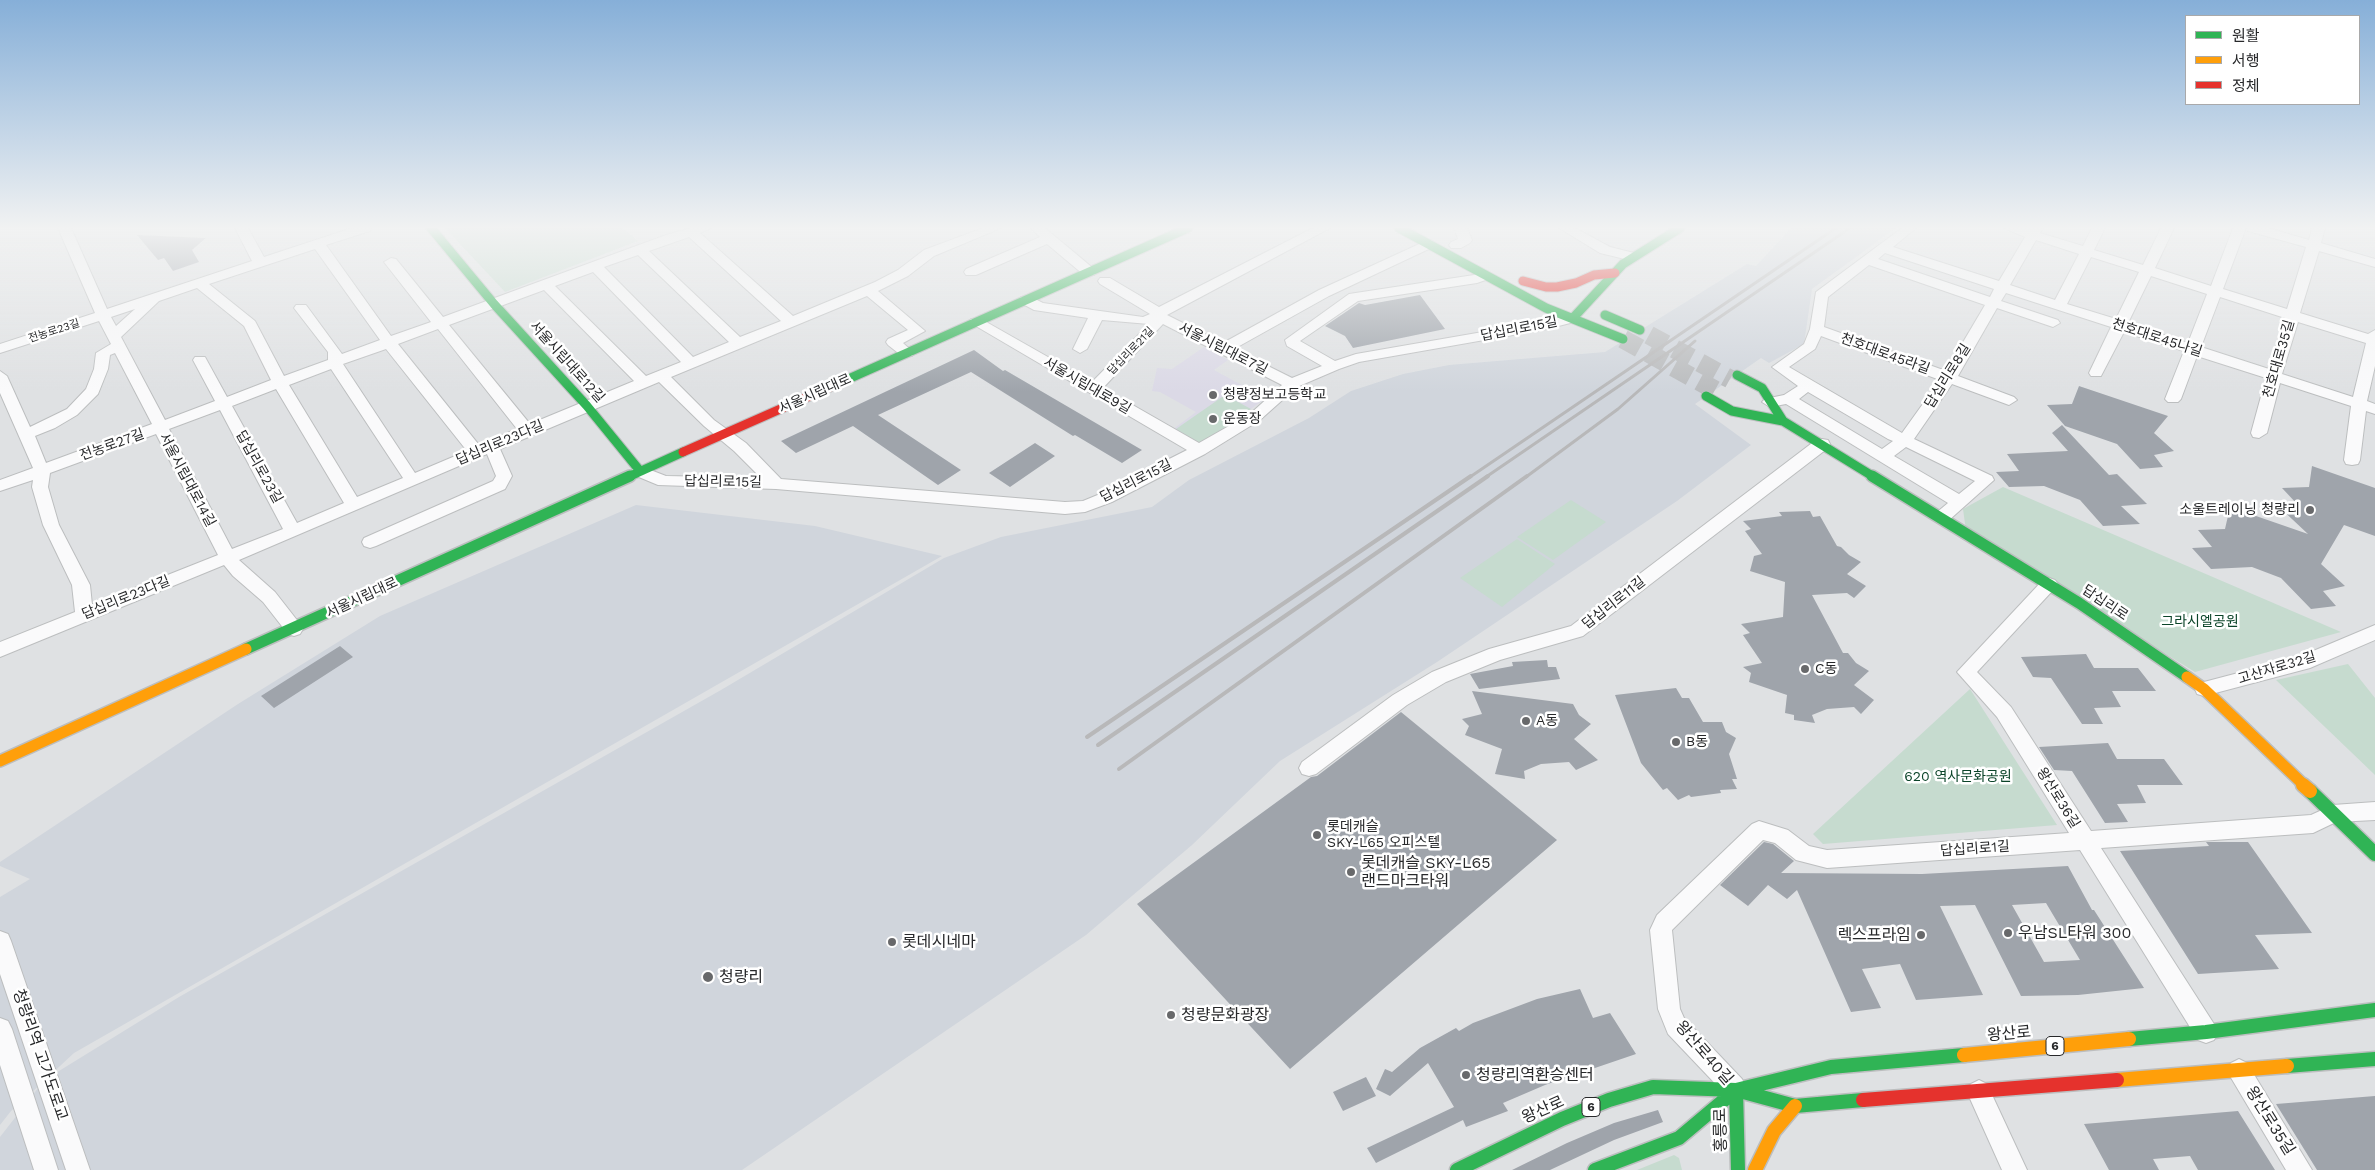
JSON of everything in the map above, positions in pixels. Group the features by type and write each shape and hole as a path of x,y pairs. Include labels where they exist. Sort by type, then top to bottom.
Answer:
{"main road":[{"name":"서울시립대로12길","path":"477,283 588,406 640,471"},
{"name":"서울시립대로","path":"0,761 640,471 1065,283"},
{"path":"1500,283 1546,308 1578,313 1616,308 1644,328"},
{"path":"1526,283 1562,301 1619,342"},
{"path":"1531,283 1546,287 1557,287 1577,283"},
{"path":"1578,313 1606,283"},
{"path":"1613,283 1616,308"},
{"name":"답십리로","path":"1734,377 1770,402 1784,421"},
{"name":"답십리로","path":"1711,393 1732,411 1784,421 2049,584 2204,689 2375,854"},
{"name":"왕산로","path":"1595,1170 1679,1138 1736,1090 1831,1067 2206,1032 2375,1010"},
{"name":"왕산로","path":"1457,1170 1536,1130 1634,1092 1653,1087 1736,1090 1795,1106 2375,1059"},
{"name":"홍릉로","path":"1736,1090 1738,1170"},
{"path":"1755,1170 1774,1131 1795,1106"}],"street":[{"name":"서울시립대로14길","path":"88,283 160,428 228,558 239,572 269,597 294,629"},
{"name":"전농로23길","path":"0,349 199,283"},
{"path":"199,283 250,324 280,383 354,505"},
{"path":"346,283 390,343 483,449 504,476 499,485 370,542"},
{"path":"407,283 526,431"},
{"name":"전농로27길","path":"0,486 550,283"},
{"path":"610,283 690,363"},
{"path":"675,283 738,343"},
{"path":"751,283 790,322"},
{"name":"답십리로23다길","path":"0,650 294,531 483,449 881,283"},
{"name":"서울시립대로7길","path":"1108,283 1152,308 1158,316 1292,384"},
{"name":"답십리로21길","path":"1093,390 1156,325 1158,316 1174,304 1216,283"},
{"path":"1223,350 1346,283"},
{"path":"1334,366 1292,343 1292,340 1354,297 1458,283"},
{"path":"1838,283 1821,295 1816,330 1810,346 1779,367 1808,386 1905,440 1986,480 1942,517"},
{"path":"1933,283 2053,323"},
{"name":"천호대로45나길","path":"1989,283 2375,409"},
{"name":"답십리로8길","path":"1883,456 1905,440 1949,378 2005,283"},
{"path":"2059,306 2072,283"},
{"path":"2096,373 2142,283"},
{"path":"2185,283 2375,339 2359,404 2352,460"},
{"path":"2173,399 2220,283"},
{"name":"천호대로35길","path":"2260,433 2274,376 2302,283"},
{"path":"546,284 643,382"},
{"path":"867,289 918,331 893,342 907,353"},
{"path":"26,434 50,425 72,412 93,391 101,369 103,353 117,341 156,297"},
{"path":"1026,300 1049,309 1097,316 1144,321 1158,316"},
{"path":"301,308 335,352 335,363 412,480"},
{"name":"답십리로15길","path":"640,471 664,481 776,484 1065,508 1085,506 1106,498 1199,450 1255,417 1292,384 1334,366 1356,358 1547,326 1578,313"},
{"path":"1080,350 1097,316"},
{"name":"서울시립대로9길","path":"976,322 1199,450"},
{"name":"천호대로45라길","path":"1816,330 2009,400"},
{"path":"200,360 224,404"},
{"path":"662,375 776,484"},
{"path":"0,376 42,471 40,487 51,525 81,585 84,615"},
{"path":"1770,402 1788,399 1808,386"},
{"path":"1788,399 1959,502"},
{"name":"답십리로23길","path":"224,404 294,531"},
{"name":"답십리로11길","path":"1309,768 1400,700 1439,678 1496,654 1577,631 1822,444"},
{"name":"왕산로36길","path":"2049,584 1966,672 2004,712 2206,1032"},
{"name":"고산자로32길","path":"2204,689 2303,663 2375,632"},
{"path":"2333,814 2375,812"},
{"name":"답십리로1길","path":"1662,926 1759,830 1781,836 1803,854 1827,859 2086,842 2314,824 2333,814"},
{"name":"왕산로40길","path":"1662,926 1669,1009 1676,1026 1736,1090"},
{"name":"청량리역 고가도로교","path":"0,941 78,1170"},
{"name":"청량리역 고가도로교","path":"0,1029 34,1128 46,1170"},
{"name":"왕산로35길","path":"2239,1071 2300,1170"},
{"path":"1979,1092 2015,1170"}],"shaded area":[{"path":"1717,283 1821,283 1812,289 1804,344 1769,363 1761,358 1695,404 1751,445 1677,501 1437,662 1280,761 1192,845 1086,935 742,1170 0,1170 0,1137 42,1083 11,1111 0,1125 0,897 30,879 0,866 0,862 238,704 380,616 636,505 815,526 942,556 74,1053 46,1079 179,997 721,690 944,558 1001,537 1152,507 1189,480 1309,418 1351,391 1403,374 1449,365 1605,352"},
{"name":"청량정보고등학교","path":"1204,347 1228,360 1214,370 1266,398 1199,446 1172,430 1196,412 1160,392 1152,391 1157,368 1172,369"}],"green space":[{"path":"496,283 530,283 505,292"},
{"name":"운동장","path":"1225,395 1251,409 1201,444 1176,429"},
{"name":"그라시엘공원","path":"2003,487 2341,632 2195,672 1966,531 1963,509"},
{"path":"1571,500 1606,522 1553,560 1517,537"},
{"path":"1517,539 1555,564 1502,607 1460,578"},
{"path":"2348,664 2375,698 2375,775 2276,680"},
{"name":"620 역사문화공원","path":"1970,689 2057,825 1823,844 1813,834"},
{"path":"1674,1155 1679,1158 1682,1170 1637,1170"}],"building":[{"path":"1420,295 1445,329 1353,348 1345,336 1325,326 1359,303 1365,305"},
{"path":"974,350 1003,371 1005,370 1142,450 1122,463 1075,435 1073,436 971,372 878,415 961,470 938,485 853,426 796,453 781,441"},
{"path":"2079,386 2168,416 2154,433 2174,451 2154,455 2163,467 2140,469 2117,444 2065,426 2047,405 2072,404"},
{"path":"2062,425 2109,475 2117,474 2147,504 2121,506 2140,524 2103,526 2080,500 2044,486 2009,487 1996,472 2019,471 2007,454 2068,451 2052,433"},
{"path":"1035,443 1055,456 1010,487 989,473"},
{"path":"2312,466 2375,488 2375,536 2344,525 2321,564 2345,586 2323,591 2336,606 2311,609 2281,578 2252,567 2211,569 2192,548 2212,547 2198,530 2225,529 2230,507 2308,534 2277,505 2297,504 2282,488 2309,487"},
{"path":"1810,511 1813,517 1820,516 1837,546 1861,562 1847,574 1866,586 1854,598 1847,593 1812,595 1843,653 1848,653 1856,663 1869,671 1854,685 1874,700 1861,714 1854,707 1827,709 1812,715 1815,723 1794,720 1794,715 1785,713 1787,695 1749,682 1751,673 1743,667 1762,663 1743,635 1750,633 1741,624 1783,617 1785,582 1750,571 1754,556 1762,554 1745,531 1751,529 1743,521 1782,516 1779,512"},
{"path":"340,646 353,657 274,708 261,696"},
{"path":"2086,654 2094,668 2138,668 2156,691 2112,691 2121,707 2094,708 2103,724 2082,724 2051,678 2033,677 2021,657"},
{"path":"1547,660 1548,667 1556,667 1560,679 1479,689 1470,674 1513,666 1512,662"},
{"name":"B동","path":"1676,688 1682,698 1689,698 1703,722 1722,722 1726,732 1736,738 1729,754 1737,779 1732,779 1737,789 1720,790 1721,793 1691,797 1689,795 1678,800 1667,788 1663,790 1641,763 1615,695"},
{"name":"A동","path":"1472,691 1573,704 1579,715 1591,724 1574,739 1598,760 1576,770 1569,762 1541,764 1524,771 1525,779 1495,774 1502,749 1465,735 1469,726 1462,719 1482,714"},
{"name":"롯데캐슬 SKY-L65 랜드마크타워","path":"1401,712 1557,840 1290,1069 1137,904 1311,777 1317,776"},
{"path":"2108,743 2117,759 2164,759 2183,785 2137,785 2146,803 2117,804 2128,822 2105,823 2072,771 2054,770 2039,747"},
{"path":"1764,842 1773,844 1794,861 1781,873 1922,874 2068,866 2092,910 2094,910 2144,988 2078,995 2021,996 1975,905 1940,906 1983,995 1916,1000 1900,964 1862,969 1881,1008 1851,1012 1797,890 1787,899 1768,885 1748,906 1720,885","holes":["2046,903 2080,960 2044,962 2012,905"]},
{"path":"2206,842 2248,842 2312,933 2255,935 2279,969 2198,974 2120,851 2209,846"},
{"name":"청량리역환승센터","path":"1580,989 1593,1018 1610,1013 1636,1054 1545,1085 1503,1103 1508,1111 1466,1127 1463,1120 1376,1163 1367,1148 1454,1107 1428,1063 1390,1096 1376,1089 1385,1069 1392,1072 1420,1048 1456,1028 1459,1031 1473,1023 1537,999"},
{"path":"1366,1077 1376,1096 1343,1111 1333,1092"},
{"path":"2375,1096 2375,1170 2317,1170 2276,1104"},
{"path":"1658,1110 1663,1122 1614,1140 1550,1170 1512,1170 1567,1143 1614,1123"},
{"path":"2238,1111 2275,1170 2198,1170 2190,1156 2153,1159 2159,1170 2109,1170 2084,1124"}],"tunnel":[{"path":"1649,335 1730,379"},
{"path":"1623,339 1715,390"}],"railway":[{"path":"1470,477 1756,283"},
{"path":"1486,477 1770,283"},
{"path":"1526,477 1618,409 1695,341"},
{"path":"1087,737 1471,476"},
{"path":"1098,745 1488,476"},
{"path":"1119,769 1527,476"}],"traffic: fast":[{"path":"476,283 587,406 640,471"},
{"path":"837,384 1065,283"},
{"path":"1499,283 1546,308 1623,339"},
{"path":"1573,318 1606,283"},
{"path":"1605,315 1640,330"},
{"path":"1737,375 1762,388 1783,421"},
{"path":"1706,396 1732,411 1783,421 2079,603 2187,677"},
{"path":"246,649 683,452"},
{"path":"2310,791 2375,854"},
{"path":"2129,1039 2206,1032 2375,1010"},
{"path":"1595,1170 1679,1138 1736,1090 1831,1067 1964,1055"},
{"path":"2287,1066 2375,1059"},
{"path":"1457,1170 1562,1119 1609,1100 1653,1087 1736,1090 1795,1106 1863,1100"},
{"path":"1736,1090 1738,1170"}],"traffic: slow":[{"path":"0,761 246,649"},
{"path":"2187,677 2204,689 2310,791"},
{"path":"1964,1055 2129,1039"},
{"path":"2117,1080 2287,1066"},
{"path":"1755,1170 1774,1131 1795,1106"}],"traffic: jam":[{"path":"1529,283 1546,287 1557,287 1577,283"},
{"path":"683,452 837,384"},
{"path":"1863,1100 2117,1080"}],"place":[{"name":"청량정보고등학교","path":"1213,395"},
{"name":"운동장","path":"1213,419"},
{"name":"소울트레이닝 청량리","path":"2310,510"},
{"name":"C동","path":"1805,669"},
{"name":"A동","path":"1526,721"},
{"name":"B동","path":"1676,742"},
{"name":"롯데캐슬 SKY-L65 오피스텔","path":"1317,835"},
{"name":"롯데캐슬 SKY-L65 랜드마크타워","path":"1351,872"},
{"name":"우남SL타워 300","path":"2008,933"},
{"name":"렉스프라임","path":"1921,935"},
{"name":"롯데시네마","path":"892,942"},
{"name":"청량리","path":"708,977"},
{"name":"청량문화광장","path":"1171,1015"},
{"name":"청량리역환승센터","path":"1466,1075"}]}
